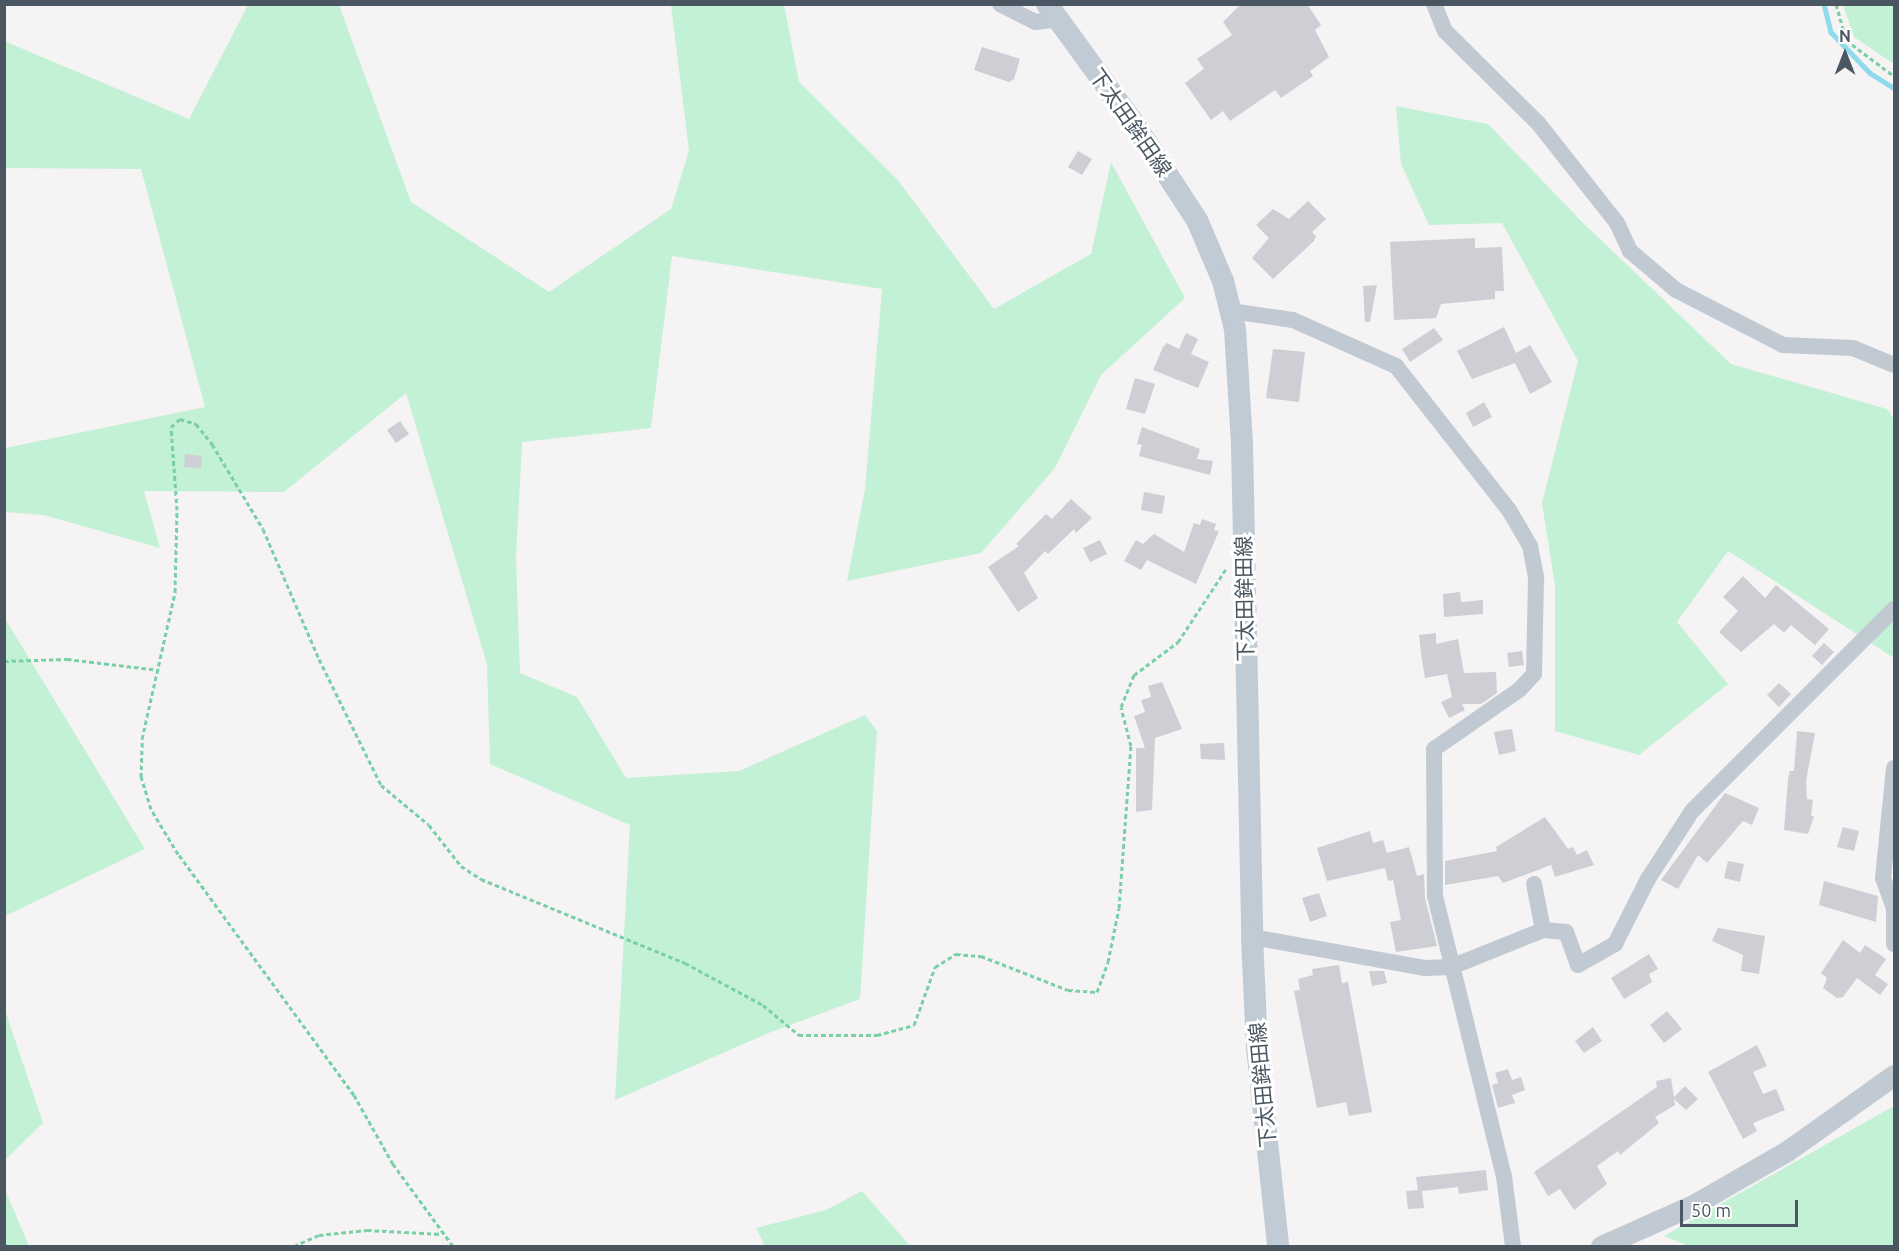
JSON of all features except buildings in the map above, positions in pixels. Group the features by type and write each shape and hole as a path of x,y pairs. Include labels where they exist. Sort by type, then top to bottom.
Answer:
{"main road":[{"name":"下太田鉾田線","path":"1053,12 1135,125 1197,220 1223,281 1231,311 1239,377 1252,937 1257,1048 1278,1246"}],"street":[{"path":"1000,4 1035,22 1053,12"},
{"path":"1434,4 1445,30 1538,123 1610,214 1630,251 1676,290 1783,345 1853,348 1894,365"},
{"path":"1231,311 1293,320 1396,366 1509,510 1530,546 1536,579 1534,674 1519,690 1434,749 1435,896 1502,1165 1513,1246"},
{"path":"1252,937 1425,968 1451,967 1544,930 1566,932 1578,965 1615,944 1648,879 1692,811 1894,609"},
{"path":"1894,768 1883,878 1894,909 1894,944"},
{"path":"1534,884 1544,930"},
{"path":"1601,1246 1693,1205 1787,1152 1894,1075"}],"path":[{"path":"1836,4 1846,40 1894,76"},
{"path":"453,1246 393,1164 354,1095 178,854 151,809 141,777 142,739 175,592 177,510 171,427 180,419 196,424 212,444 263,529 319,659 381,785 429,825 461,866 481,879 686,963 763,1005 799,1035 877,1035 914,1025 935,967 956,954 981,956 1068,990 1097,992 1108,962 1119,908 1131,746 1121,707 1134,675 1178,642 1243,543"},
{"path":"4,661 67,659 159,670"},
{"path":"294,1246 319,1235 367,1230 442,1234"}],"green space":[{"path":"248,5 339,5 411,202 549,292 671,209 689,151 671,5 784,5 799,82 897,179 994,309 1091,254 1111,162 1185,298 1101,375 1055,468 981,553 847,581 865,489 882,289 672,256 651,428 522,442 516,558 520,673 577,697 626,778 739,771 865,715 877,731 860,999 771,1032 615,1100 630,825 490,764 487,664 406,393 284,492 144,491 160,548 44,515 5,512 5,448 205,407 141,169 5,168 4,41 189,119"},
{"path":"1843,5 1894,5 1894,64 1854,37"},
{"path":"1396,106 1488,124 1581,221 1731,364 1887,409 1894,419 1894,658 1728,551 1677,622 1728,684 1639,755 1555,731 1555,585 1542,503 1578,361 1502,223 1429,225 1401,164"},
{"path":"4,617 145,849 5,916 4,916"},
{"path":"4,1007 43,1123 5,1160 4,1160"},
{"path":"1894,1106 1894,1246 1689,1246 1664,1236"},
{"path":"5,1190 29,1246 5,1246"},
{"path":"862,1191 910,1246 765,1246 756,1228 826,1210"}],"waterway":[{"path":"1824,4 1831,32 1870,73 1894,88"}]}
